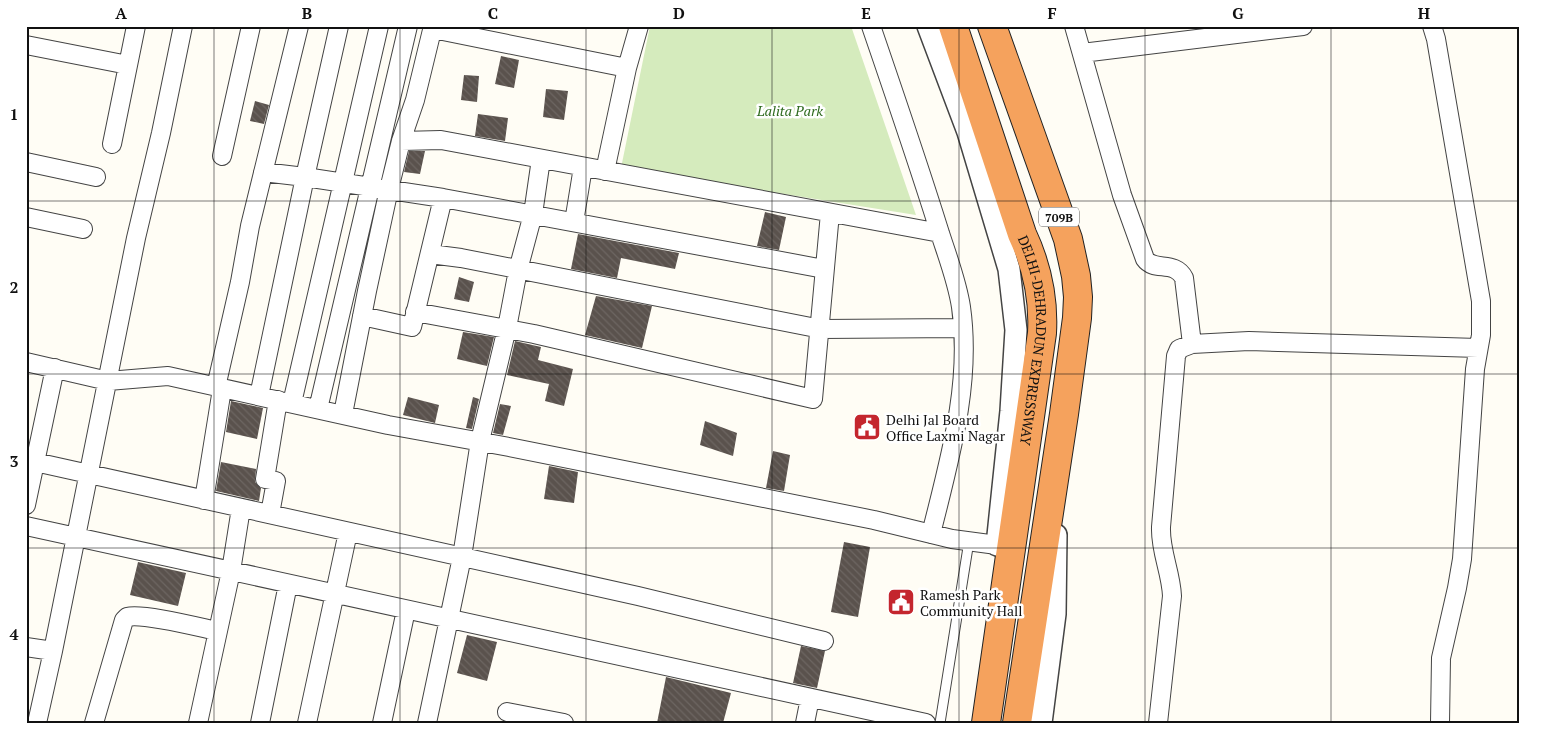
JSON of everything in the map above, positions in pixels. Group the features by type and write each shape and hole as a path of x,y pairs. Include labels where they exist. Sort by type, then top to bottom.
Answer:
{"highway":[{"name":"DELHI-DEHRADUN EXPRESSWAY","path":"953,26 1022,234 1035,263 1042,297 1042,334 1005,546 986,723"},
{"name":"709B","path":"992,26 1068,239 1076,276 1077,318 1017,723"}],"street":[{"path":"112,144 136,26"},
{"path":"37,723 54,651 136,238 161,133 183,26"},
{"path":"222,156 251,26"},
{"path":"204,500 219,388 263,172 299,26"},
{"path":"259,396 339,26"},
{"path":"270,514 276,481 265,478 343,184 379,26"},
{"path":"318,408 408,26"},
{"path":"606,171 639,26"},
{"path":"871,26 922,176 961,307 962,384 957,425 931,534"},
{"path":"26,362 108,382 168,376 388,425 480,441 874,520 931,534 1005,546 1016,330 1010,278 968,132 928,26"},
{"path":"1074,26 1120,186 1145,260 1149,264 1175,268 1180,271 1184,278 1192,344"},
{"path":"1082,53 1302,26"},
{"path":"1432,26 1481,301 1481,335 1478,348 1462,559 1458,588 1441,658 1440,723"},
{"path":"343,414 389,190 401,141 415,100 433,28 628,68"},
{"path":"26,45 128,65"},
{"path":"401,141 441,140 940,233"},
{"path":"427,723 462,557 480,441 507,328 518,270 533,214 541,159"},
{"path":"26,162 96,177"},
{"path":"574,222 583,167"},
{"path":"263,172 443,198 824,269"},
{"path":"362,316 412,327 443,198"},
{"path":"415,312 507,328 813,399 830,213"},
{"path":"26,217 83,229"},
{"path":"430,254 820,329 962,328"},
{"path":"1158,723 1172,596 1161,539 1174,375 1176,356 1179,349 1192,344 1249,341 1478,348"},
{"path":"26,505 31,461 55,368"},
{"path":"31,461 638,596 824,641"},
{"path":"1041,723 1055,614 1056,467"},
{"path":"198,723 230,571 241,508"},
{"path":"26,526 926,723"},
{"path":"307,723 348,532"},
{"path":"260,723 288,584"},
{"path":"382,723 406,610"},
{"path":"94,723 124,620 127,617 134,616 169,621 218,631"},
{"path":"26,647 54,651"},
{"path":"805,723 810,698"},
{"path":"507,712 564,723"}],"lane":[{"path":"940,723 968,541"}],"green space":[{"name":"Lalita Park","path":"650,26 851,26 916,215 621,168"}],"building":[{"path":"501,56 519,60 514,88 495,84"},
{"path":"464,75 479,76 477,102 461,100"},
{"path":"546,89 568,91 564,120 543,117"},
{"path":"255,101 269,105 264,124 250,121"},
{"path":"478,114 508,118 505,141 475,136"},
{"path":"409,151 425,151 420,174 404,172"},
{"path":"765,212 786,217 779,250 757,246"},
{"path":"578,234 679,253 675,269 621,258 617,278 571,269"},
{"path":"459,277 474,282 469,302 454,299"},
{"path":"596,296 652,306 642,348 585,335"},
{"path":"463,332 494,337 487,366 457,359"},
{"path":"515,341 541,347 538,360 573,369 564,406 545,401 549,384 507,375"},
{"path":"408,397 439,405 435,423 403,415"},
{"path":"473,397 479,399 472,429 466,428"},
{"path":"231,401 263,408 257,439 226,432"},
{"path":"500,404 511,406 503,435 493,433"},
{"path":"705,421 737,433 733,456 700,445"},
{"path":"773,451 790,455 784,491 766,488"},
{"path":"221,462 256,469 255,482 261,488 259,501 216,491"},
{"path":"549,466 578,472 574,503 544,499"},
{"path":"844,542 870,547 858,617 831,612"},
{"path":"138,562 186,573 178,606 130,595"},
{"path":"467,635 497,642 487,681 457,673"},
{"path":"801,646 825,651 817,688 793,683"},
{"path":"666,677 731,693 723,723 657,723"}],"place":[{"name":"Delhi Jal Board Office Laxmi Nagar","path":"867,427"},
{"name":"Ramesh Park Community Hall","path":"901,602"}]}
